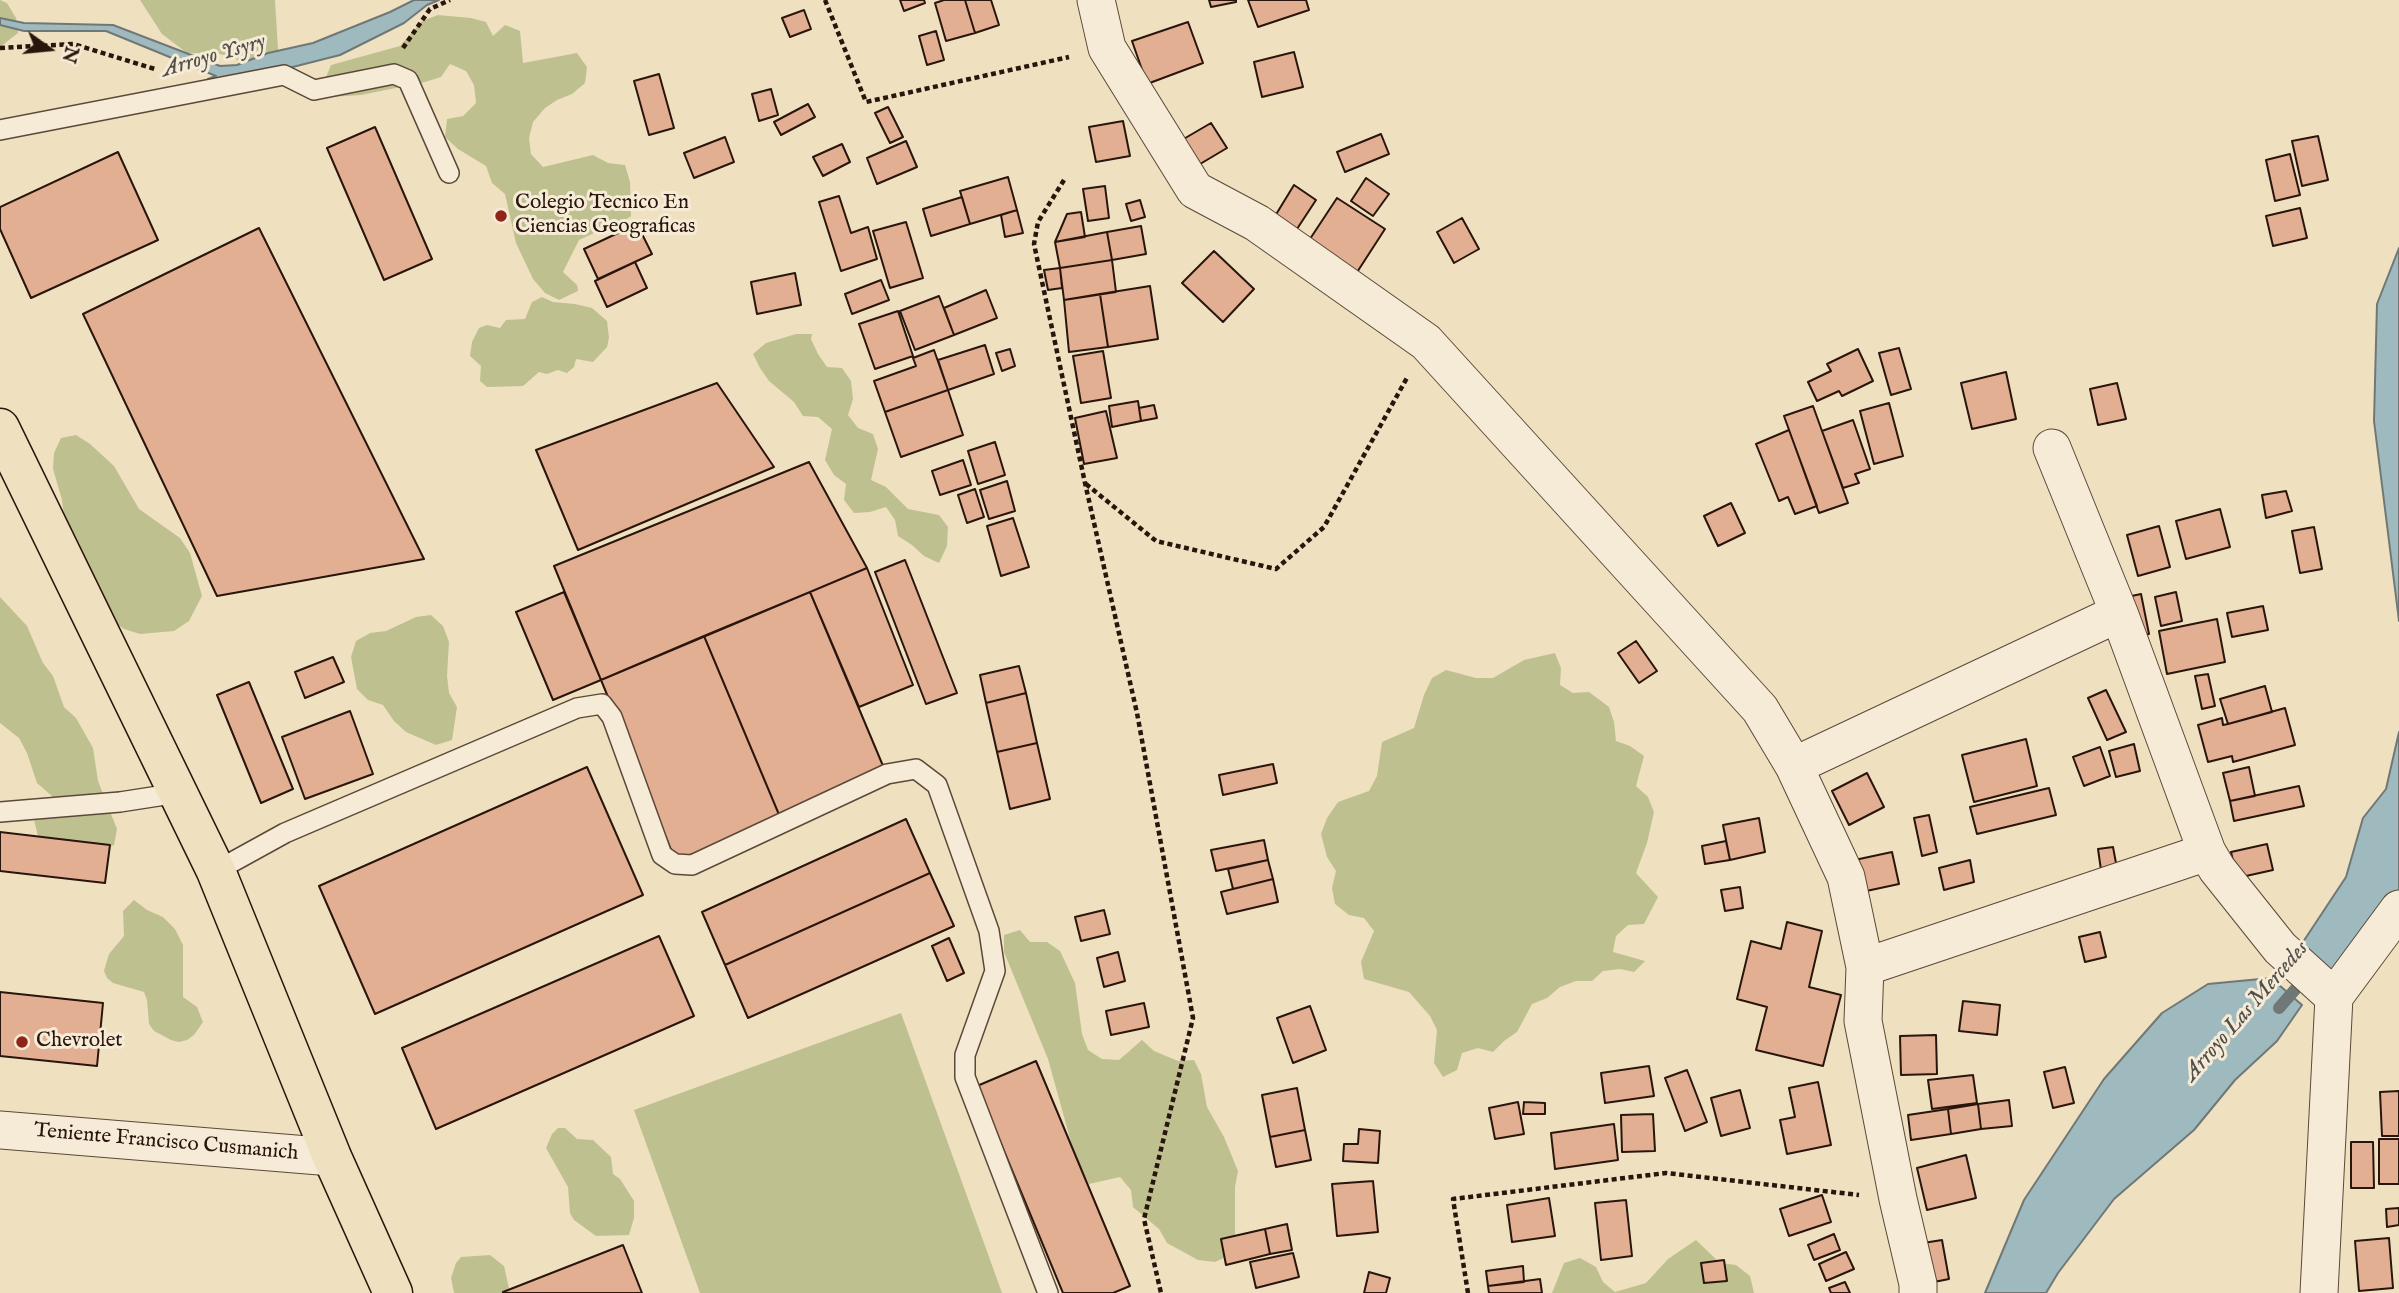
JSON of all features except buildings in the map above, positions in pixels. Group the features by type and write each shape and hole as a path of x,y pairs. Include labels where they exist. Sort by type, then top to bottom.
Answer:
{"highway":[{"path":"0,428 216,871 332,1157 393,1293"}],"street":[{"path":"1096,0 1107,48 1195,190 1257,223 1426,342 1760,709 1794,766 1846,877 1865,967 1863,1021 1918,1293"},
{"path":"2052,448 2119,613 2207,852 2217,869 2280,948 2328,991"},
{"path":"1794,766 2119,613"},
{"path":"1865,967 2207,852"},
{"path":"2319,1293 2328,991 2399,909"},
{"name":"Teniente Francisco Cusmanich","path":"0,1130 332,1157"}],"lane":[{"path":"0,130 284,75 314,90 394,74 408,80 449,173"},
{"path":"216,871 285,833 577,708 603,704 612,717 662,855 675,864 692,865 887,774 916,769 937,785 989,931 995,971 965,1055 965,1077 1048,1293"},
{"path":"0,812 120,802 178,793"}],"path":[{"path":"825,0 866,102 1107,48"},
{"path":"0,48 73,44 162,71"},
{"path":"1064,180 1038,222 1034,244 1137,713 1193,1018 1144,1219 1161,1293"},
{"path":"1085,484 1156,541 1276,569 1324,527 1385,421 1426,342"},
{"path":"1468,1293 1452,1199 1666,1173 1898,1199"}],"green space":[{"path":"0,0 7,3 16,18 18,33 0,47"},
{"path":"140,0 275,0 279,65 248,69 235,58 220,54 187,53 162,34"},
{"path":"438,15 486,22 493,36 505,25 520,31 523,63 577,53 587,67 585,83 572,94 545,108 533,122 529,138 531,154 543,167 593,155 608,163 625,165 630,182 631,216 579,240 563,272 577,285 578,291 559,300 545,293 533,279 516,243 505,194 492,183 486,166 458,149 445,137 447,119 463,116 476,103 474,85 466,71 450,64 441,77 425,82 361,95 330,97 324,82 331,65 400,46 422,21"},
{"path":"542,297 553,302 592,308 607,321 607,347 593,362 576,359 574,367 567,373 558,370 547,374 539,372 523,386 487,387 480,381 481,366 470,356 472,342 479,328 487,325 500,328 506,320 525,319 532,302"},
{"path":"796,334 812,334 811,339 827,367 842,368 851,381 853,399 848,415 858,428 873,434 878,449 871,480 886,487 908,509 939,515 948,527 947,546 939,563 924,556 898,536 895,520 886,507 854,513 844,500 846,484 834,475 825,460 832,429 818,417 803,416 794,402 769,381 760,368 753,354 766,343"},
{"path":"76,435 114,466 139,509 180,538 190,553 202,596 189,621 174,631 140,634 124,629 110,619 68,552 62,500 53,469 54,453 61,438"},
{"path":"0,597 27,626 43,663 53,676 64,707 76,718 93,748 98,781 117,829 114,845 98,851 50,848 38,836 34,820 61,804 37,783 19,738 0,723"},
{"path":"431,615 443,626 449,642 449,693 457,707 452,740 436,745 406,732 383,705 368,700 357,689 351,657 356,641 370,633 386,631 416,617"},
{"path":"1555,653 1561,668 1560,685 1573,693 1589,692 1609,707 1616,741 1630,746 1644,756 1636,786 1648,797 1654,812 1636,873 1658,897 1644,924 1628,925 1616,936 1613,952 1645,961 1634,972 1620,969 1603,971 1592,981 1576,981 1560,987 1547,998 1532,1004 1517,1032 1493,1052 1478,1048 1462,1053 1457,1070 1443,1077 1434,1063 1437,1030 1430,1016 1409,992 1364,979 1361,962 1374,931 1364,918 1349,915 1335,904 1332,888 1336,871 1327,857 1321,834 1327,818 1338,802 1369,791 1377,776 1382,742 1414,728 1432,678 1446,670 1476,678 1493,678 1524,660"},
{"path":"134,900 163,917 175,929 183,945 183,997 197,1007 203,1022 187,1040 171,1040 154,1031 149,1024 144,992 113,983 104,971 109,954 124,936 123,911"},
{"path":"1020,930 1030,942 1047,942 1060,951 1075,983 1082,1034 1088,1050 1102,1059 1119,1060 1142,1040 1154,1051 1178,1061 1194,1060 1201,1074 1207,1107 1224,1137 1238,1171 1235,1187 1235,1238 1230,1255 1215,1262 1198,1260 1167,1243 1159,1229 1133,1207 1131,1190 1120,1177 1089,1184 1074,1153 1048,1059 1004,952 1004,935"},
{"path":"901,1013 1002,1293 700,1293 634,1110"},
{"path":"558,1128 565,1128 577,1139 593,1140 611,1157 613,1174 620,1179 634,1201 634,1218 629,1235 596,1236 574,1220 570,1213 568,1187 546,1148"},
{"path":"1696,1240 1720,1263 1736,1265 1750,1276 1754,1293 1552,1293 1564,1263 1580,1258 1596,1267 1603,1282 1615,1292 1646,1283 1668,1259"},
{"path":"490,1255 504,1266 510,1293 454,1293 451,1278 461,1257"}],"water":[{"path":"414,0 439,0 427,5 404,23 340,55 219,82 208,79 216,76 106,31 24,31 0,25 0,18 24,23 113,25 220,66 237,65 268,53 313,43"},
{"path":"2399,248 2399,621 2374,421 2377,304"},
{"path":"2399,732 2399,894 2338,978 2301,945 2346,877 2363,818 2386,789"},
{"path":"2271,978 2302,1005 2277,1041 2235,1080 2194,1130 2114,1199 2046,1293 1985,1293 2024,1200 2104,1079 2162,1013 2208,984"}],"waterway":[{"name":"Arroyo Las Mercedes","path":"2279,1008 2306,977"}],"place":[{"name":"Colegio Tecnico En Ciencias Geograficas","path":"501,216"},
{"name":"Chevrolet","path":"22,1042"}],"water label":[{"name":"Arroyo Ysyry","path":"214,57"}]}
